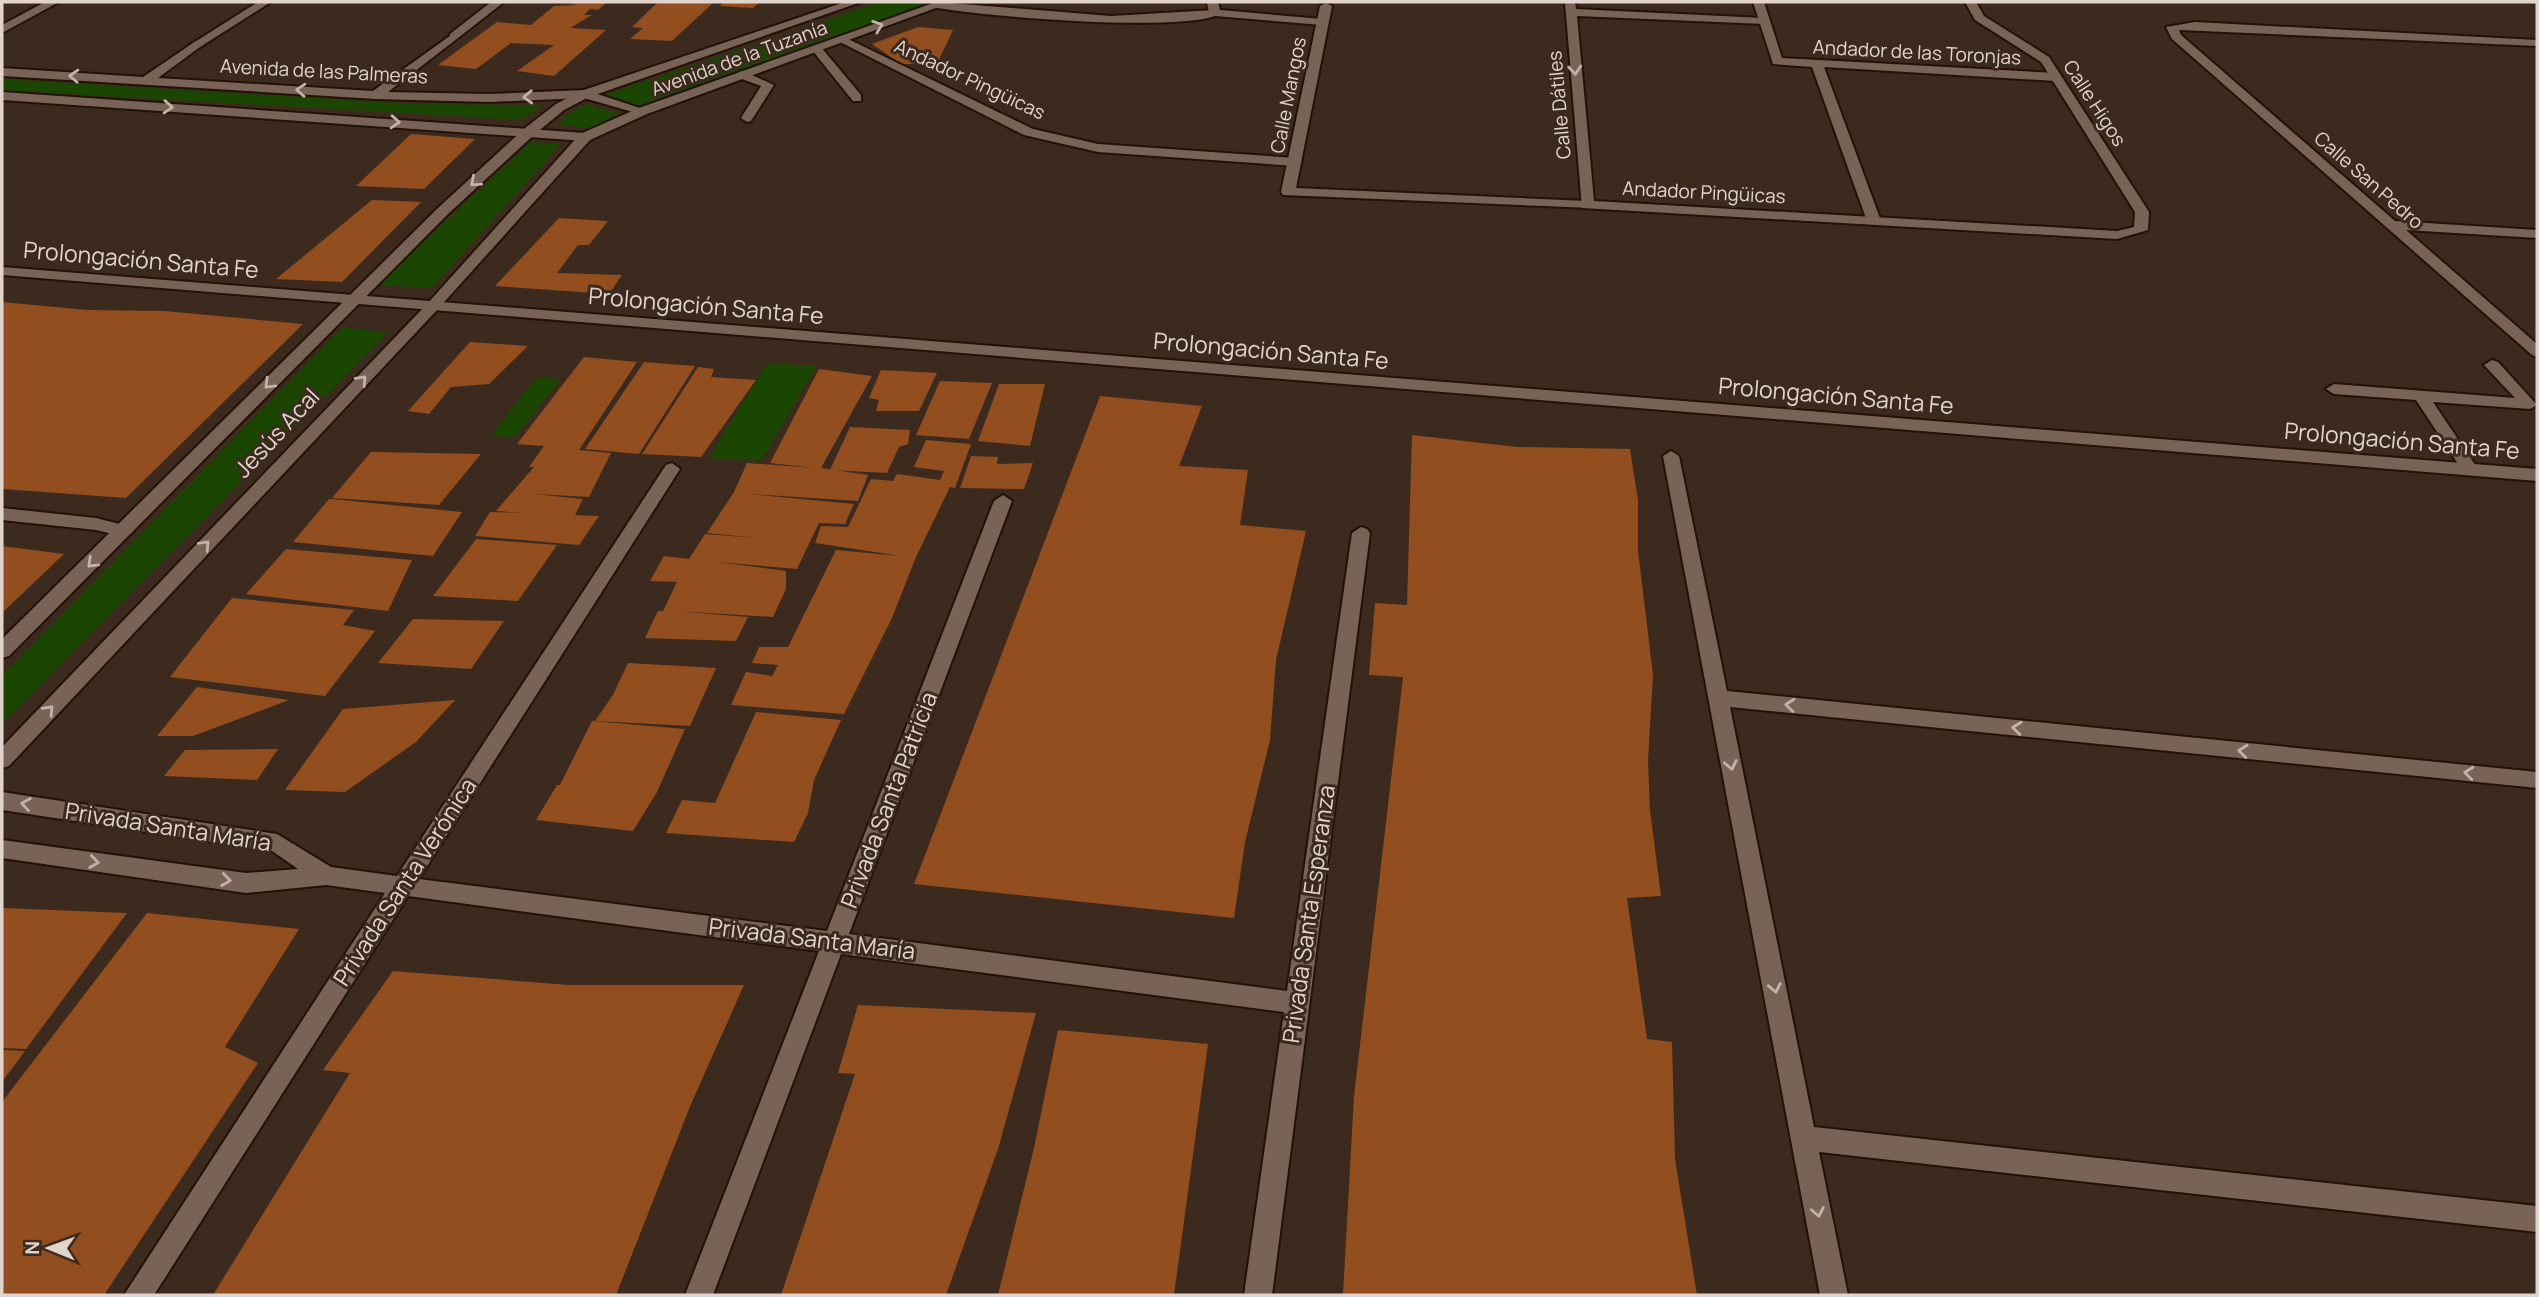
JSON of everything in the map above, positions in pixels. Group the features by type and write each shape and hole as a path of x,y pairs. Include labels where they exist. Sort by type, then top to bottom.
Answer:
{"street":[{"path":"2,30 53,2"},
{"path":"147,80 196,45 265,2"},
{"path":"376,96 498,2"},
{"name":"Avenida de la Tuzanía","path":"585,94 855,2"},
{"path":"1570,7 1764,21 1758,2"},
{"name":"Calle Higos","path":"1971,2 1979,18 2045,60 2142,212 2141,230 2117,235"},
{"path":"941,3 1069,18 1174,20 1214,8 1322,22"},
{"name":"Avenida de la Tuzanía","path":"585,137 643,111 941,3"},
{"name":"Calle Mangos","path":"1289,192 1326,6"},
{"name":"Calle Dátiles","path":"1570,7 1587,205"},
{"name":"Andador de las Toronjas","path":"1764,21 1777,61 2056,77"},
{"name":"Calle San Pedro","path":"2537,43 2195,25 2172,27 2176,37 2537,352"},
{"name":"Andador Pingüicas","path":"842,38 1029,132 1098,148 1295,162"},
{"path":"816,48 857,98"},
{"path":"1817,64 1874,220"},
{"name":"Avenida de las Palmeras","path":"2,72 376,96 489,98 585,94 643,111"},
{"path":"743,75 768,85 747,118"},
{"name":"Jesús Acal","path":"2,651 125,531 444,209 530,131 560,107 585,94"},
{"name":"Avenida de las Palmeras","path":"2,96 530,131 585,137"},
{"name":"Jesús Acal","path":"2,760 432,307 585,137"},
{"name":"Andador Pingüicas","path":"1289,192 1587,205 2117,235"},
{"path":"2390,225 2537,234"},
{"name":"Prolongación Santa Fe","path":"2,271 2537,475"},
{"path":"2333,389 2530,404 2492,365"},
{"path":"2421,396 2470,469"},
{"path":"1671,456 1834,1295"},
{"name":"Privada Santa Verónica","path":"138,1295 672,469"},
{"name":"Privada Santa Patricia","path":"699,1295 1003,501"},
{"path":"2,514 96,524 125,531"},
{"name":"Privada Santa Esperanza","path":"1258,1295 1361,533"},
{"path":"1718,698 2537,780"},
{"name":"Privada Santa María","path":"2,801 277,843 326,876"},
{"name":"Privada Santa María","path":"2,849 246,883 326,876 1297,1003"},
{"path":"1804,1138 2537,1219"}],"green space":[{"path":"880,2 940,2 648,108 601,96"},
{"path":"2,79 416,104 542,105 521,120 2,90"},
{"path":"586,104 618,113 592,128 558,125 567,114"},
{"path":"531,142 561,144 432,288 377,285"},
{"path":"343,327 388,333 2,724 2,676"},
{"path":"767,363 817,366 761,461 709,458"},
{"path":"536,378 561,379 515,437 491,436"}],"building":[{"path":"562,2 606,3 598,10 590,9 584,15 592,15 570,28 606,30 554,76 517,71 554,45 511,43 476,69 438,65 497,22 531,25 554,6 576,5"},
{"path":"658,2 714,2 672,41 630,39 643,28 632,27"},
{"path":"724,2 760,2 753,8 720,6"},
{"path":"918,27 953,30 937,64 901,64 872,44"},
{"path":"411,134 475,139 424,189 356,186"},
{"path":"372,200 421,202 342,282 276,279"},
{"path":"559,218 608,221 589,245 578,245 557,273 622,275 609,294 495,286"},
{"path":"2,302 87,310 164,311 303,324 126,498 2,489"},
{"path":"470,342 528,346 489,384 451,387 429,414 408,411"},
{"path":"584,357 637,362 579,450 611,453 589,497 534,494 583,499 575,515 599,516 579,545 475,536 490,512 523,513 496,511 534,467 529,467 544,446 517,444"},
{"path":"644,362 695,366 639,454 585,449"},
{"path":"698,367 714,369 711,377 756,380 701,457 642,454"},
{"path":"819,369 872,376 821,468 868,475 858,501 749,494 854,504 845,524 819,523 797,569 718,562 786,571 786,589 773,617 676,611 748,617 736,641 645,638 658,611 663,611 677,582 650,581 664,556 689,559 705,534 757,538 707,533 734,492 747,463 815,468 770,463"},
{"path":"881,370 937,373 919,411 876,411 879,400 869,398"},
{"path":"940,381 992,383 969,439 916,435"},
{"path":"999,384 1045,384 1030,446 978,441"},
{"path":"1100,396 1202,406 1179,466 1248,470 1240,525 1306,531 1276,660 1270,740 1245,842 1234,918 914,884"},
{"path":"850,427 910,430 908,444 899,447 887,473 830,470"},
{"path":"1412,435 1517,447 1630,449 1638,500 1638,551 1653,675 1648,761 1650,810 1661,896 1627,898 1647,1039 1672,1042 1675,1159 1697,1295 1343,1295 1354,1096 1403,677 1369,675 1375,603 1407,605"},
{"path":"926,440 971,444 955,488 950,487 916,557 892,618 844,714 731,705 746,672 772,676 778,665 752,663 759,647 788,647 836,550 901,556 815,543 821,526 848,527 871,479 893,481 897,474 940,480 944,471 914,467"},
{"path":"371,452 481,454 439,505 332,498"},
{"path":"971,456 998,457 997,464 1033,463 1024,489 960,488"},
{"path":"329,499 462,512 433,556 293,542"},
{"path":"476,539 557,545 518,601 433,596"},
{"path":"2,546 64,554 2,613"},
{"path":"286,549 412,560 388,611 246,594"},
{"path":"232,598 354,610 343,625 375,631 325,696 170,677"},
{"path":"413,619 504,621 471,669 378,663"},
{"path":"628,663 716,668 690,726 595,721 613,695"},
{"path":"197,687 289,700 193,736 157,736"},
{"path":"455,700 416,742 345,792 285,790 343,709"},
{"path":"756,712 841,720 814,780 808,813 794,842 666,833 682,800 715,803"},
{"path":"592,721 685,729 657,792 633,831 536,820 557,785 560,785"},
{"path":"278,749 257,780 164,776 185,750"},
{"path":"2,908 127,913 26,1049 2,1048"},
{"path":"147,913 299,929 225,1047 258,1063 104,1295 2,1295 2,1102"},
{"path":"393,971 569,985 744,985 691,1104 616,1295 213,1295 350,1073 323,1070"},
{"path":"858,1005 1036,1013 998,1149 946,1295 781,1295 855,1074 838,1073"},
{"path":"1058,1030 1208,1044 1174,1295 998,1295 1034,1148"},
{"path":"2,1050 25,1051 2,1082"}]}
